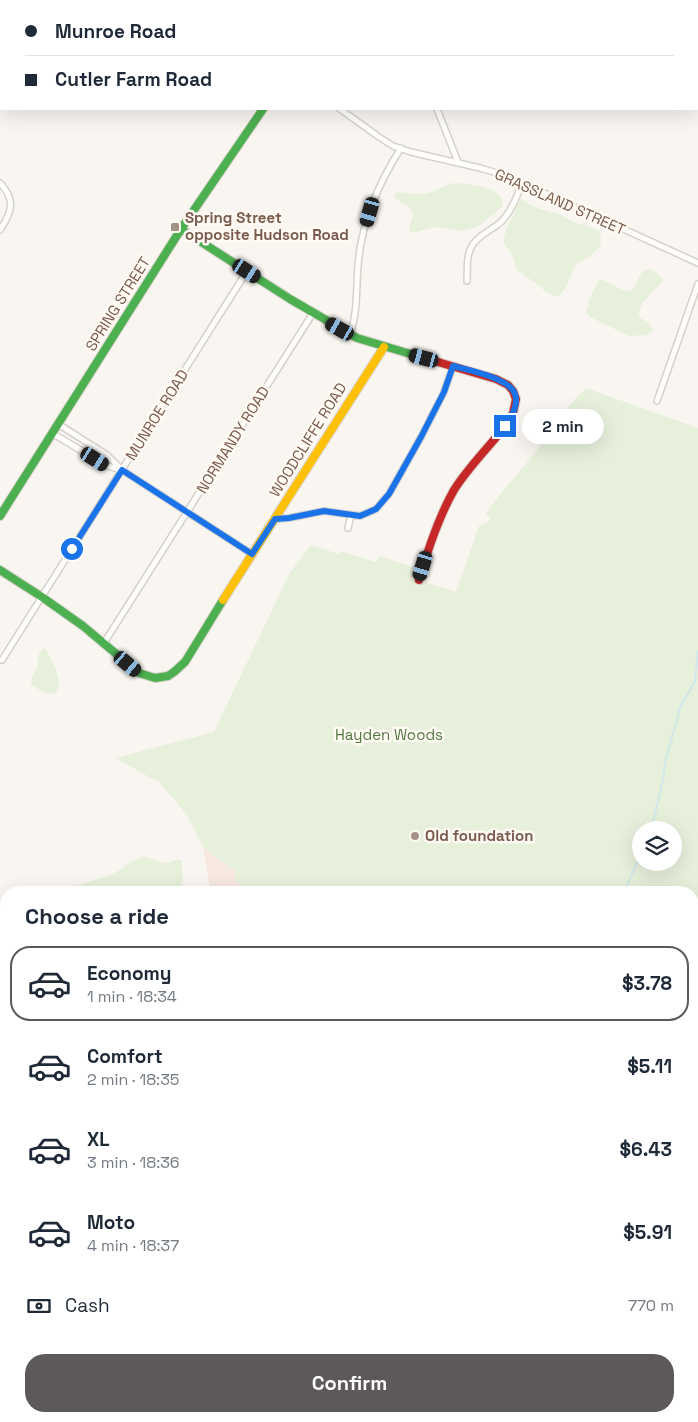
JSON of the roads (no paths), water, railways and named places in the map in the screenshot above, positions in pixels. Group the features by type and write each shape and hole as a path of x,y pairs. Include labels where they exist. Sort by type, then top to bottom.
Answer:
{"main road":[{"name":"SPRING STREET","path":"0,516 182,229 262,110"},
{"path":"182,229 313,313 357,338 508,384 515,393 516,404 510,418 454,490 427,552 419,580"},
{"name":"WOODCLIFFE ROAD","path":"0,570 83,626 139,673 148,678 158,679 167,677 180,668 190,655 384,347"}],"street":[{"name":"GRASSLAND STREET","path":"341,110 379,138 400,148 480,168 521,183 698,263"},
{"path":"437,110 458,162"},
{"path":"350,334 354,322 362,239 374,198 400,148"},
{"path":"0,183 7,190 11,203 9,215 0,230"},
{"path":"467,281 469,252 474,243 498,225 518,195 521,183"},
{"name":"MUNROE ROAD","path":"2,660 247,271"},
{"path":"656,401 698,284"},
{"name":"NORMANDY ROAD","path":"104,643 313,313"},
{"path":"275,519 324,511 351,515 364,514 376,509 389,494 421,437 444,392 453,366"},
{"path":"58,424 107,455 122,470 252,554"},
{"path":"52,433 107,466 122,470"},
{"path":"348,528 351,515"}],"waterway":[{"path":"653,821 666,759 680,708 695,681 698,651"},
{"path":"627,886 633,871"}],"place":[{"name":"Spring Street opposite Hudson Road","path":"175,227"},
{"name":"Old foundation","path":"415,836"}],"park label":[{"name":"Hayden Woods","path":"389,735"}]}
